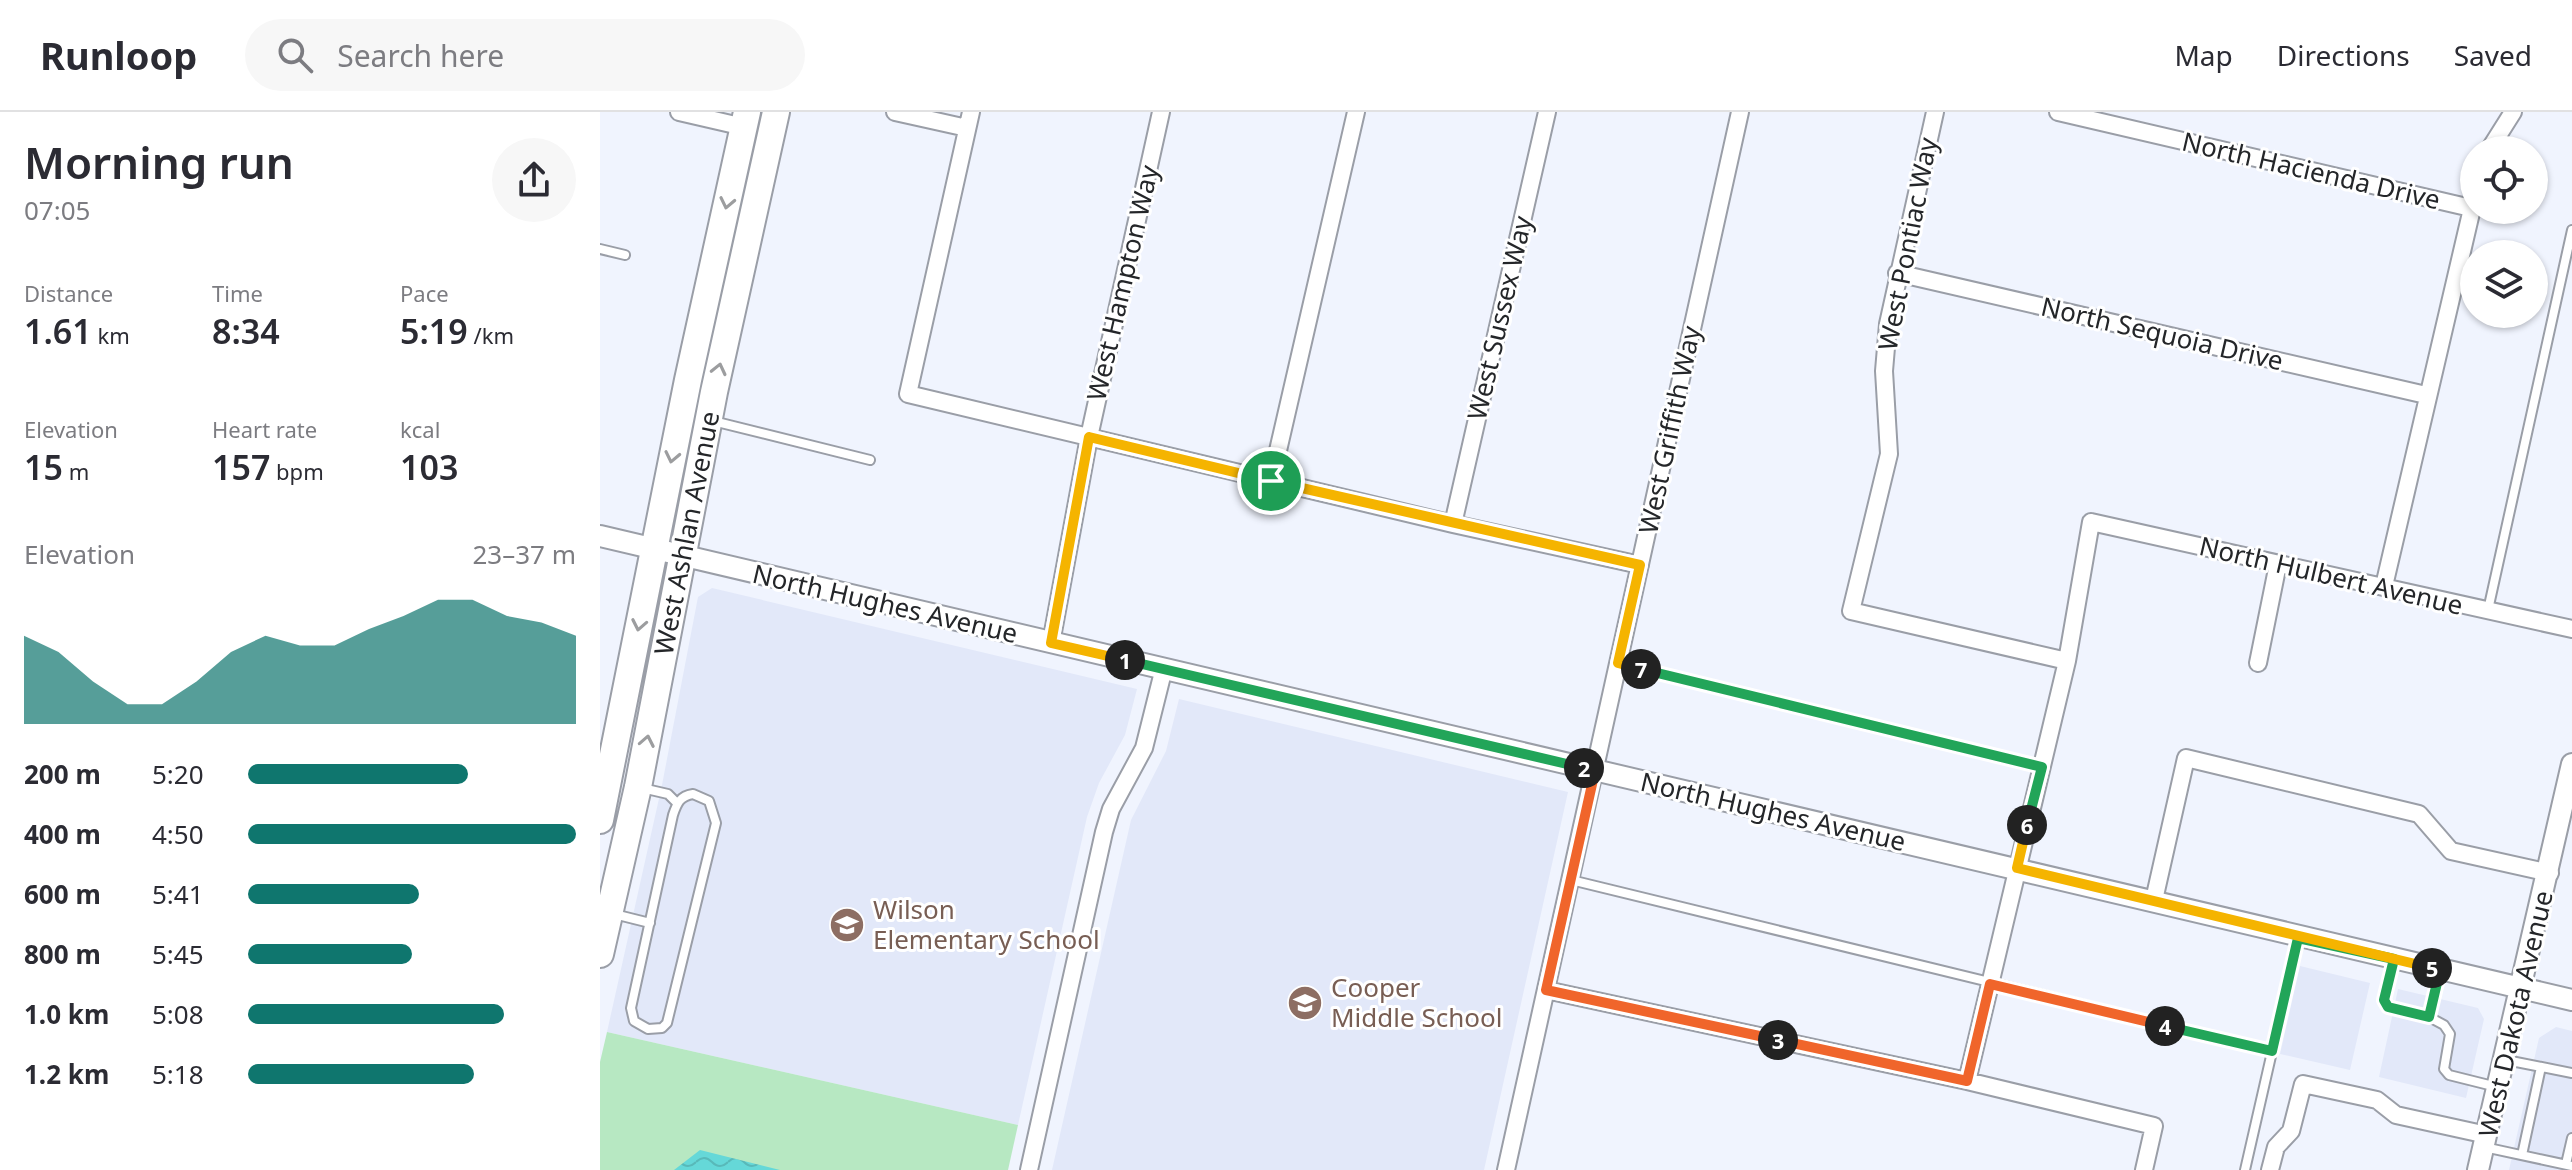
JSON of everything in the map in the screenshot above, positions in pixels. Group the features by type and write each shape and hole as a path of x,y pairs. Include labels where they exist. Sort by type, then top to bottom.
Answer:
{"main road":[{"name":"West Ashlan Avenue","path":"600,954 603,901 638,787 708,420 776,112"},
{"name":"West Ashlan Avenue","path":"600,820 653,548 745,119"},
{"path":"603,901 618,810 621,721"}],"street":[{"path":"679,112 745,119"},
{"path":"895,112 969,120 908,394 1453,524 1640,565"},
{"name":"West Hampton Way","path":"1051,643 1089,437 1161,112"},
{"path":"1271,481 1356,112"},
{"name":"West Sussex Way","path":"1453,524 1547,112"},
{"name":"West Griffith Way","path":"1506,1170 1740,112"},
{"name":"West Pontiac Way","path":"1935,112 1897,273 1885,351 1889,454 1851,611 2067,661"},
{"name":"North Hacienda Drive","path":"2058,112 2460,201"},
{"path":"2498,136 2513,112"},
{"path":"2384,586 2468,224"},
{"name":"North Sequoia Drive","path":"1897,273 2426,395"},
{"name":"North Hulbert Avenue","path":"2067,661 2091,522 2572,629"},
{"name":"North Hughes Avenue","path":"600,536 2154,900 2298,938 2572,1000"},
{"path":"2258,663 2278,564"},
{"path":"1967,1081 2067,661"},
{"path":"1029,1170 1104,832 1111,809 1144,748 1164,668"},
{"path":"2154,900 2186,758 2419,814 2451,851 2550,873"},
{"name":"West Dakota Avenue","path":"2478,1170 2568,806 2572,764"},
{"path":"1546,990 1967,1081 2154,1126 2144,1170"},
{"path":"2270,1170 2276,1147 2291,1131 2303,1084 2377,1100 2396,1115 2486,1141"}],"lane":[{"path":"2488,611 2572,230"},
{"path":"600,249 625,255"},
{"path":"708,420 870,460"},
{"path":"1618,663 2042,767"},
{"path":"638,787 668,794 677,803"},
{"path":"684,796 701,796 714,807 716,823 667,1023 654,1030 634,1021 631,1008 650,923 677,803 684,796"},
{"path":"1571,880 2272,1051"},
{"path":"603,901 650,923"},
{"path":"2245,1170 2298,938"},
{"path":"2394,959 2384,1000 2388,1007 2429,1017 2444,1025 2450,1034 2444,1069 2449,1075 2498,1087"},
{"path":"2429,1017 2440,970"},
{"path":"2504,1059 2572,1073"},
{"path":"2522,1155 2541,1067"},
{"path":"2486,1141 2522,1155 2569,1165 2572,1138"}],"shaded area":[{"name":"Wilson Elementary School","path":"712,588 1137,689 1125,735 1099,783 1087,817 1018,1125 607,1032 662,785 698,597"},
{"name":"Cooper Middle School","path":"1179,699 1568,792 1484,1170 1052,1170 1131,820 1166,751"},
{"path":"2300,966 2370,983 2350,1070 2280,1054"},
{"path":"2398,989 2478,1008 2484,1019 2466,1098 2379,1077"},
{"path":"2556,1027 2572,1031 2572,1170 2509,1170 2539,1038"}],"green space":[{"path":"607,1032 1018,1125 1008,1170 600,1170 600,1062"}],"water":[{"path":"700,1150 780,1170 674,1170"}],"place":[{"name":"Wilson Elementary School","path":"847,925"},
{"name":"Cooper Middle School","path":"1305,1003"}],"route":[{"path":"1089,437 1271,481 1640,565 1618,663 2042,767 2017,868 2440,970 2429,1017 2388,1007 2384,1000 2394,959 2298,938 2272,1051 1990,984 1967,1081 1546,990 1595,771 1051,643 1089,437"}]}
